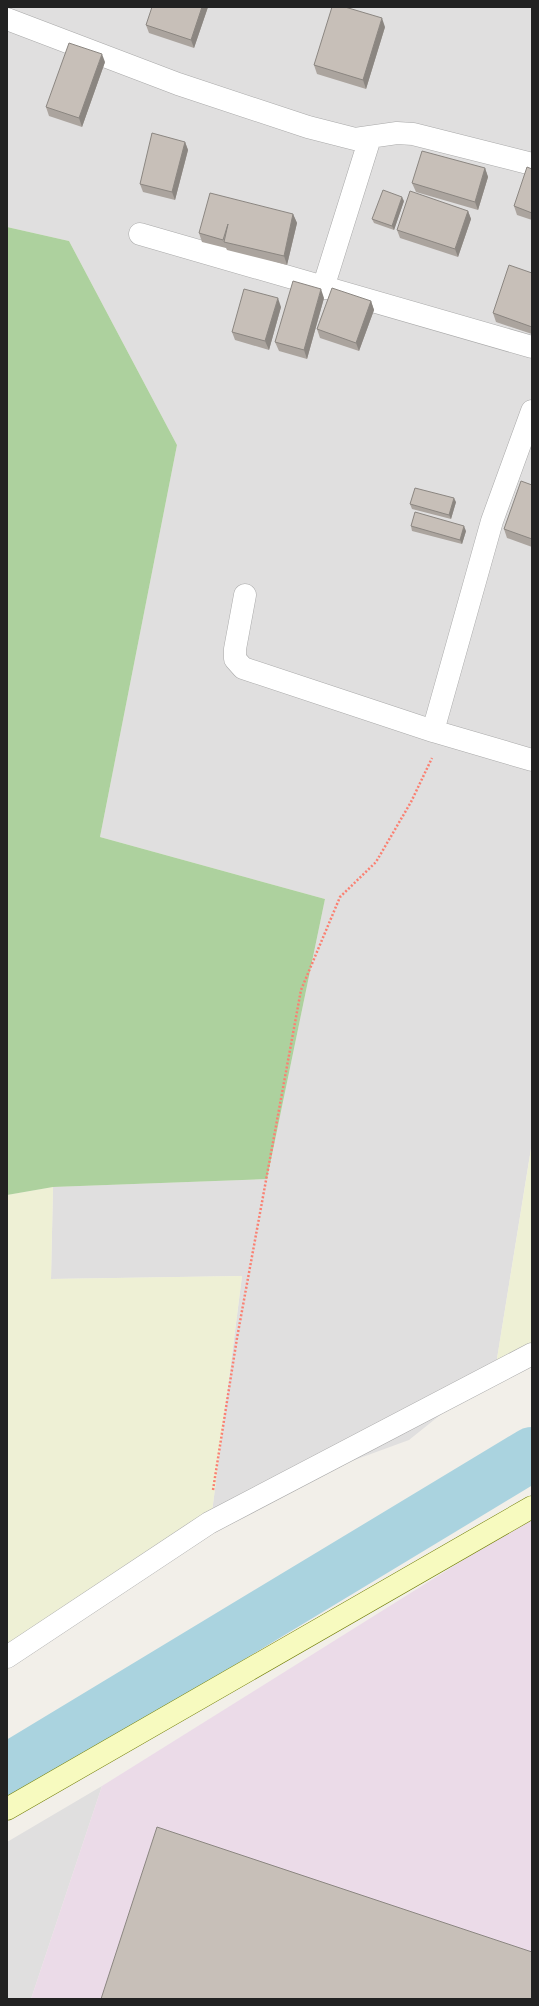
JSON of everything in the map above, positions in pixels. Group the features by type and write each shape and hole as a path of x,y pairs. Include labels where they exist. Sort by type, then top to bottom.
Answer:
{"street":[{"path":"7,19 178,84 293,122 356,139 397,133 414,134 532,164"},
{"path":"323,288 370,138"},
{"path":"140,234 532,347"},
{"path":"433,731 492,521 532,411"},
{"path":"245,595 235,648 235,659 242,668 433,731 532,760"},
{"path":"7,1657 209,1523 532,1354"},
{"path":"7,1809 532,1507"}],"path":[{"path":"209,1523 214,1514 213,1484 237,1338 301,990 340,897 376,862 418,789 432,757 433,731"}],"shaded area":[{"path":"7,7 532,7 532,1142 495,1371 409,1440 212,1512 242,1276 51,1279 53,1187 267,1179 325,899 100,837 177,445 69,241 7,227"},
{"path":"532,1517 532,1999 31,1999 102,1786"},
{"path":"102,1786 31,1999 7,1999 7,1842"}],"green space":[{"path":"7,227 69,241 177,445 100,837 325,899 267,1179 53,1187 7,1195"},
{"path":"532,1143 532,1355 495,1371"},
{"path":"53,1187 51,1279 242,1276 212,1512 7,1650 7,1195"}],"building":[{"path":"152,7 202,7 191,40 146,25"},
{"path":"332,7 345,7 382,18 363,80 314,65"},
{"path":"69,43 102,54 79,118 46,107"},
{"path":"152,133 185,142 172,192 140,184"},
{"path":"422,151 485,168 475,202 412,183"},
{"path":"527,167 532,169 532,213 514,206"},
{"path":"383,190 402,197 392,226 372,219"},
{"path":"410,191 468,211 455,249 397,230"},
{"path":"210,193 293,214 284,256 224,242 228,224 223,240 199,233"},
{"path":"509,265 532,273 532,327 493,313"},
{"path":"293,281 321,289 304,350 275,342"},
{"path":"332,288 371,301 356,343 317,329"},
{"path":"244,289 278,298 265,341 232,332"},
{"path":"521,481 532,485 532,539 504,529"},
{"path":"415,488 454,498 449,515 410,504"},
{"path":"415,512 464,526 460,540 411,526"},
{"path":"157,1827 532,1952 532,1999 101,1999"}],"waterway":[{"path":"7,1771 532,1454"}]}
